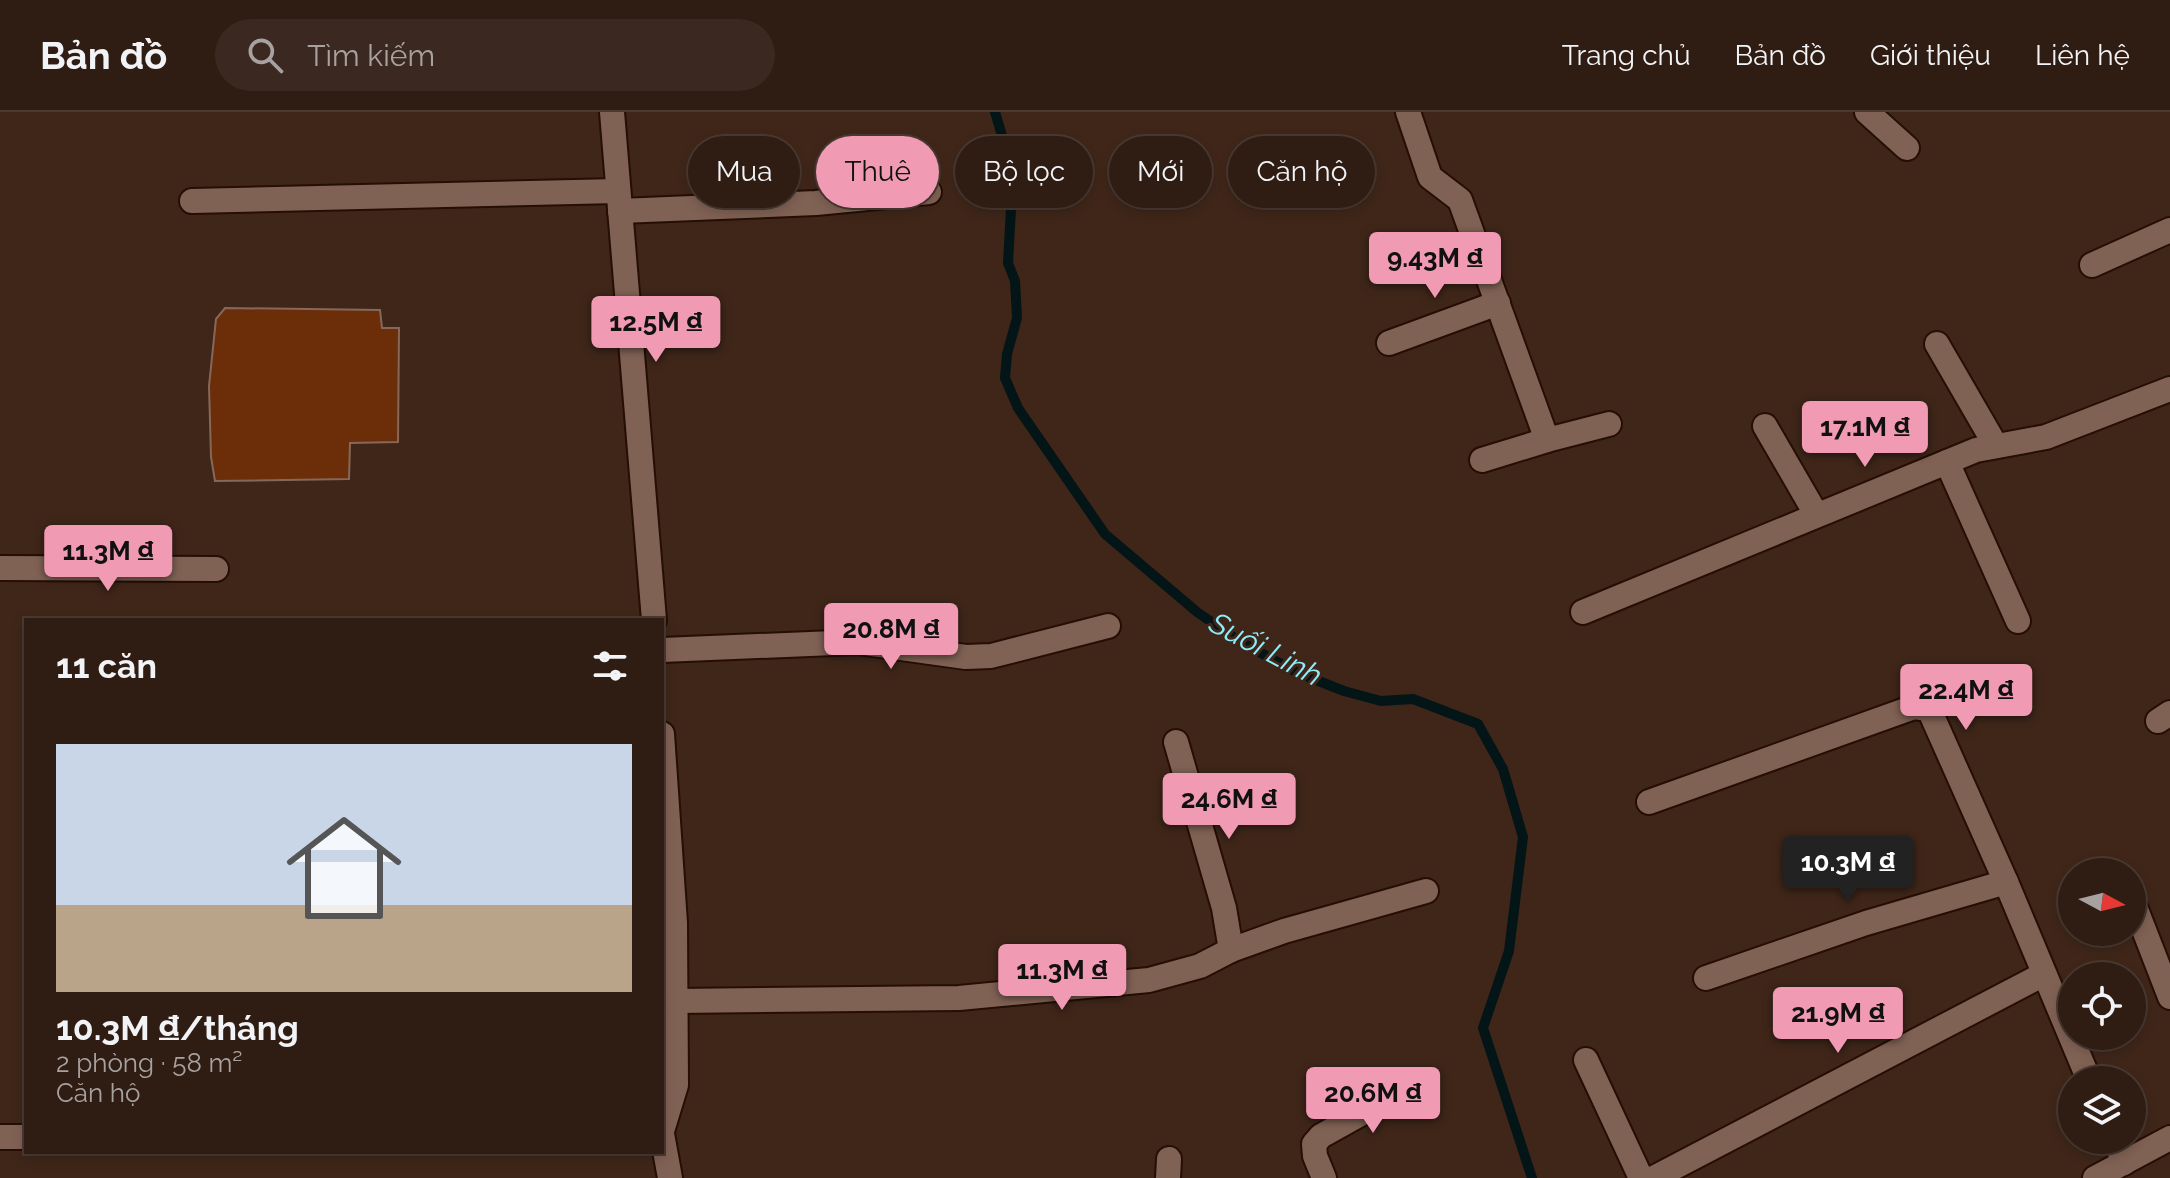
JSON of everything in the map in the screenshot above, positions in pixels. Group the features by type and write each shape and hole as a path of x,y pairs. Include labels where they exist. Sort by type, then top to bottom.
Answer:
{"street":[{"path":"612,112 654,618"},
{"path":"1408,112 1430,177 1460,200 1547,440"},
{"path":"1867,112 1907,148"},
{"path":"192,201 816,203"},
{"path":"2092,265 2170,230"},
{"path":"1389,343 1498,303"},
{"path":"1937,344 1996,446"},
{"path":"1583,612 1976,450 2046,437 2170,389"},
{"path":"1482,460 1609,424"},
{"path":"1765,426 1816,514"},
{"path":"1947,462 2018,621"},
{"path":"0,568 216,569"},
{"path":"664,650 858,642 978,657 1108,626"},
{"path":"1649,802 1899,712 1923,706 1929,709 2083,1066"},
{"path":"1176,742 1224,908 1231,950"},
{"path":"664,808 665,845 675,923 676,1085 664,1125"},
{"path":"1706,978 1866,923 2006,882"},
{"path":"675,1001 959,998 1149,980 1200,966 1231,950 1284,931 1426,891"},
{"path":"2146,935 2170,997"},
{"path":"1654,1178 2044,974"},
{"path":"1586,1060 1641,1178"},
{"path":"1324,1178 1315,1156 1314,1144 1321,1136 1409,1087"},
{"path":"0,1137 24,1137"},
{"path":"2095,1178 2170,1138"},
{"path":"664,1144 670,1178"},
{"path":"2120,1154 2124,1163"}],"building":[{"path":"225,308 380,310 382,328 399,328 398,442 350,443 349,479 215,481 211,457 209,386 216,319"}],"waterway":[{"name":"Suối Linh","path":"995,112 1013,173 1008,263 1015,281 1017,318 1007,354 1005,378 1018,408 1105,534 1197,612 1239,641 1296,672 1344,691 1381,701 1413,699 1478,724 1503,769 1523,837 1509,951 1483,1028 1532,1178"}]}
